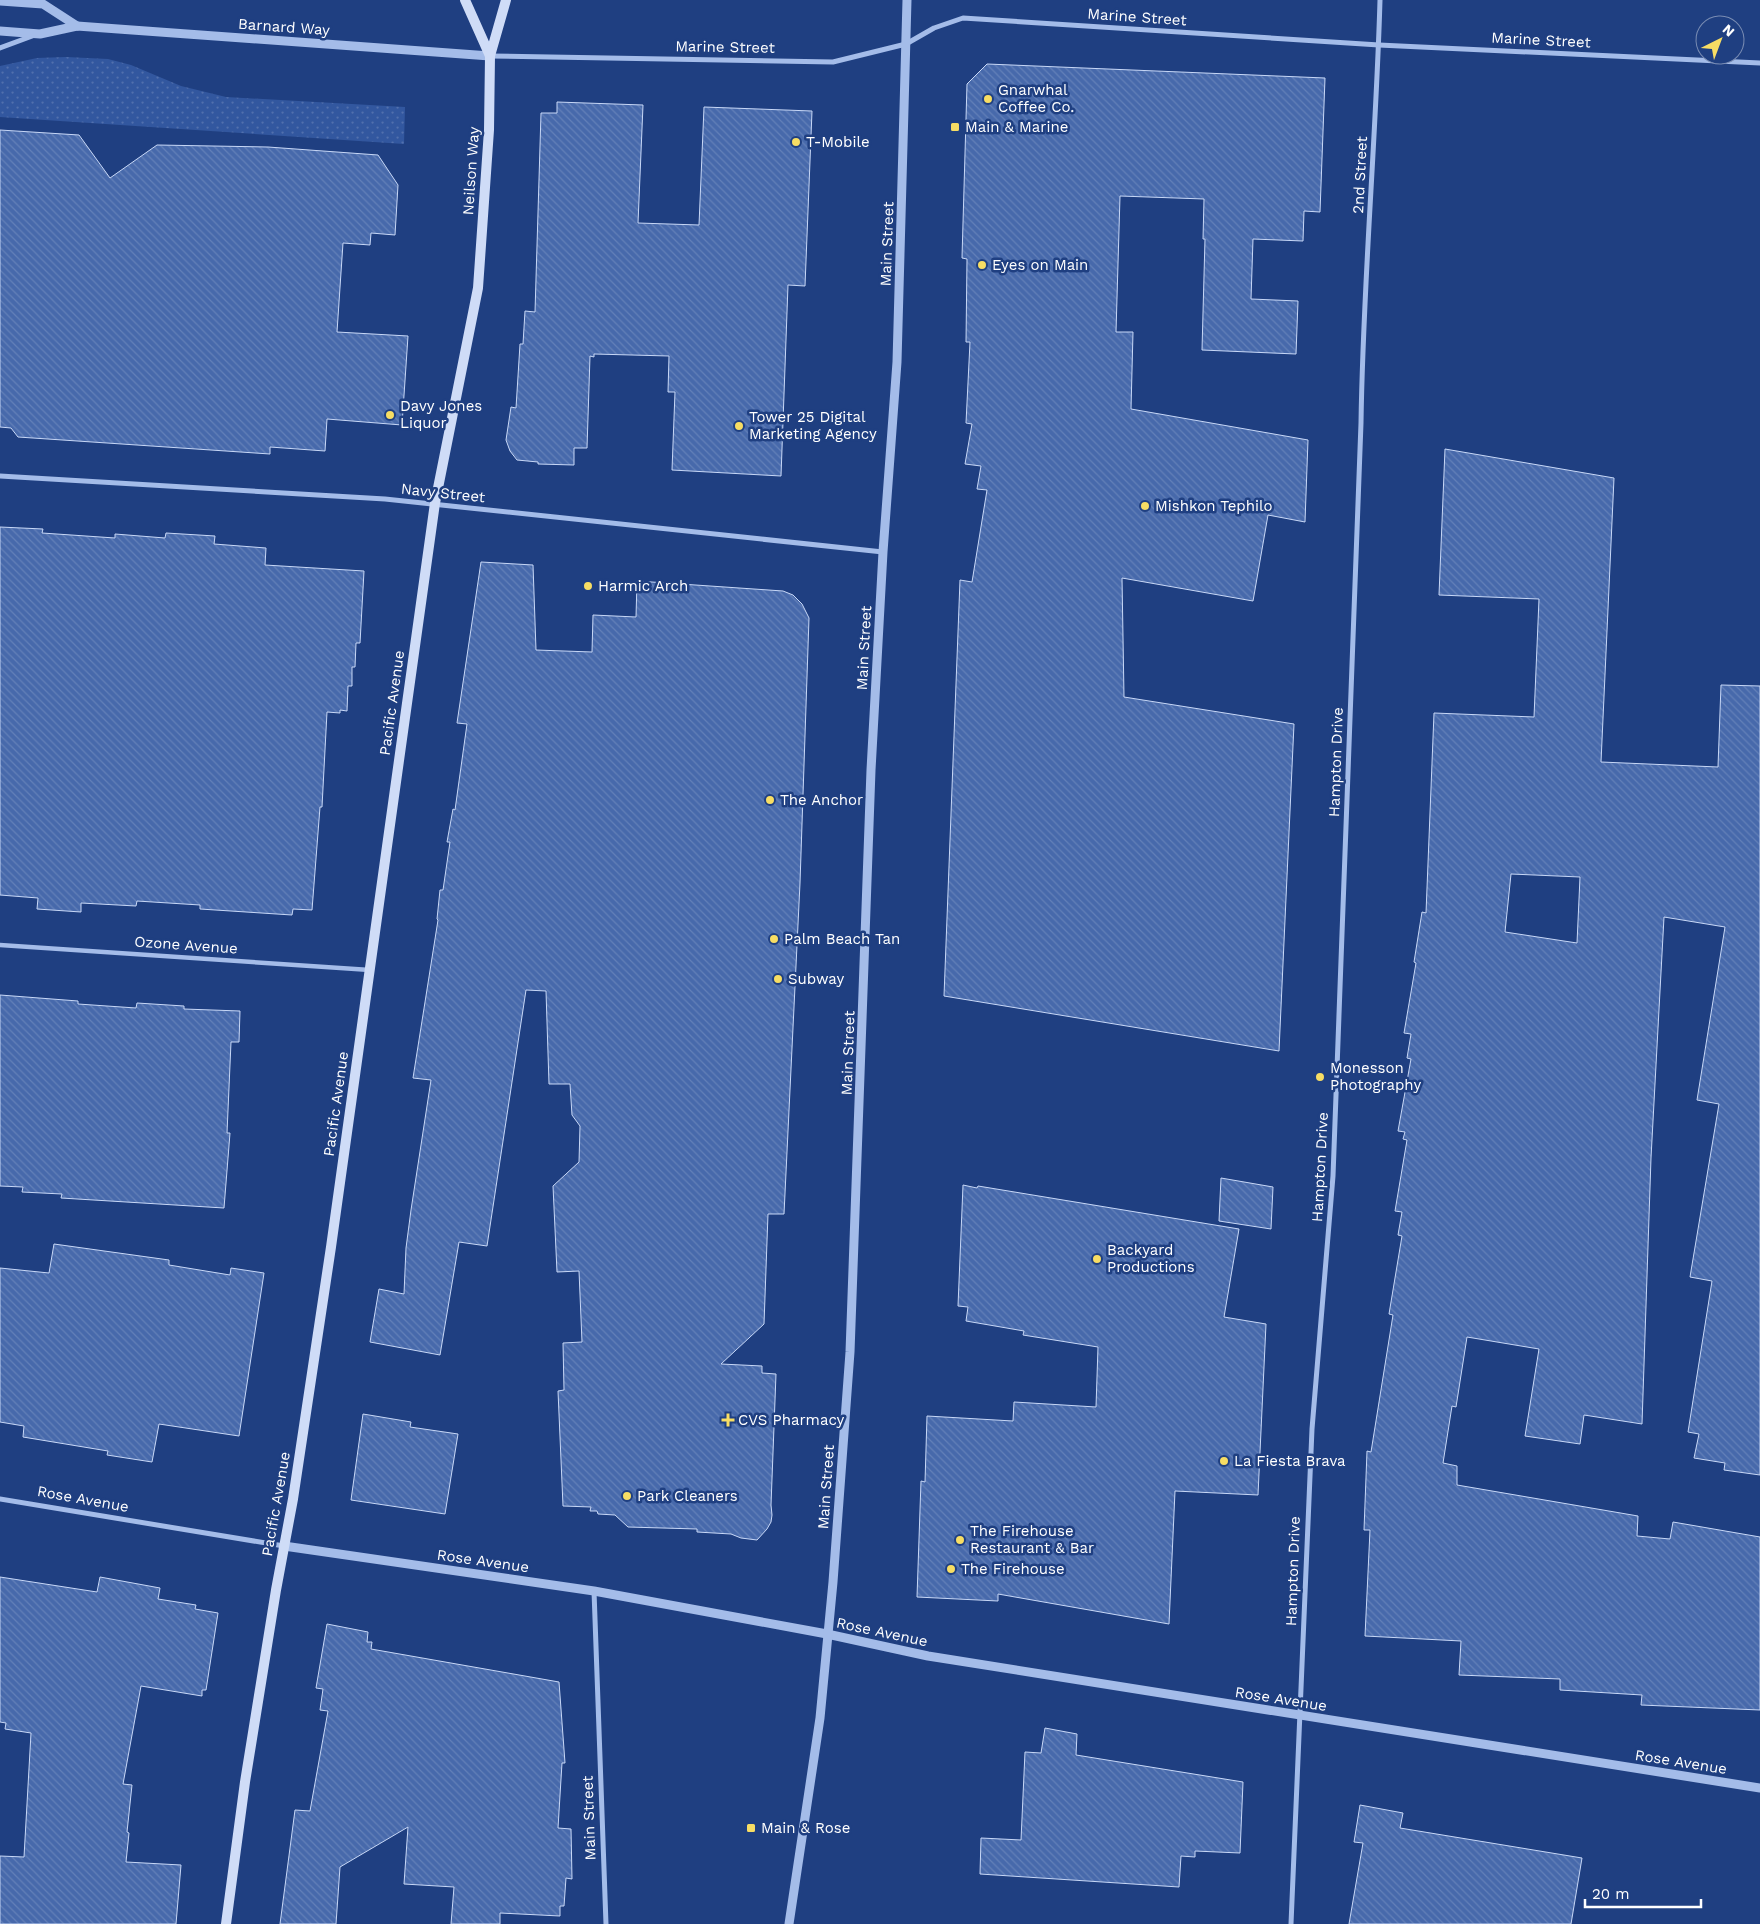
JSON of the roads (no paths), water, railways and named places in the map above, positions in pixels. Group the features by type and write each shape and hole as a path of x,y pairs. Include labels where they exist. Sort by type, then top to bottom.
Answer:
{"main road":[{"name":"Neilson Way","path":"465,0 490,56"},
{"name":"Neilson Way","path":"478,288 489,130 490,56 506,0"},
{"name":"Pacific Avenue","path":"226,1924 245,1782 331,1247 435,503 478,288"}],"street":[{"name":"Main Street","path":"789,1924 820,1718 833,1582 850,1352 872,770 883,552 897,362 907,0"},
{"name":"2nd Street","path":"1362,350 1380,0"},
{"name":"Barnard Way","path":"0,1 43,4 77,26"},
{"name":"Marine Street","path":"490,56 832,62 906,44 934,28 963,18 1379,45 1760,63"},
{"name":"Barnard Way","path":"0,48 40,34 77,26 490,56"},
{"name":"Barnard Way","path":"0,31 40,34"},
{"name":"Hampton Drive","path":"1291,1924 1312,1429 1333,1176 1361,423 1362,350"},
{"name":"Navy Street","path":"0,476 435,503 883,552"},
{"name":"Ozone Avenue","path":"0,945 371,970"},
{"name":"Rose Avenue","path":"0,1499 284,1546 594,1591 827,1634 928,1656 1760,1788"},
{"name":"Main Street","path":"594,1591 606,1924"}],"place":[{"name":"Gnarwhal Coffee Co.","path":"988,99"},
{"name":"Main & Marine","path":"955,127"},
{"name":"T-Mobile","path":"796,142"},
{"name":"Eyes on Main","path":"982,265"},
{"name":"Davy Jones Liquor","path":"390,415"},
{"name":"Tower 25 Digital Marketing Agency","path":"739,426"},
{"name":"Mishkon Tephilo","path":"1145,506"},
{"name":"Harmic Arch","path":"588,586"},
{"name":"The Anchor","path":"770,800"},
{"name":"Palm Beach Tan","path":"774,939"},
{"name":"Subway","path":"778,979"},
{"name":"Monesson Photography","path":"1320,1077"},
{"name":"Backyard Productions","path":"1097,1259"},
{"name":"CVS Pharmacy","path":"728,1420"},
{"name":"La Fiesta Brava","path":"1224,1461"},
{"name":"Park Cleaners","path":"627,1496"},
{"name":"The Firehouse Restaurant & Bar","path":"960,1540"},
{"name":"The Firehouse","path":"951,1569"},
{"name":"Main & Rose","path":"751,1828"}]}
